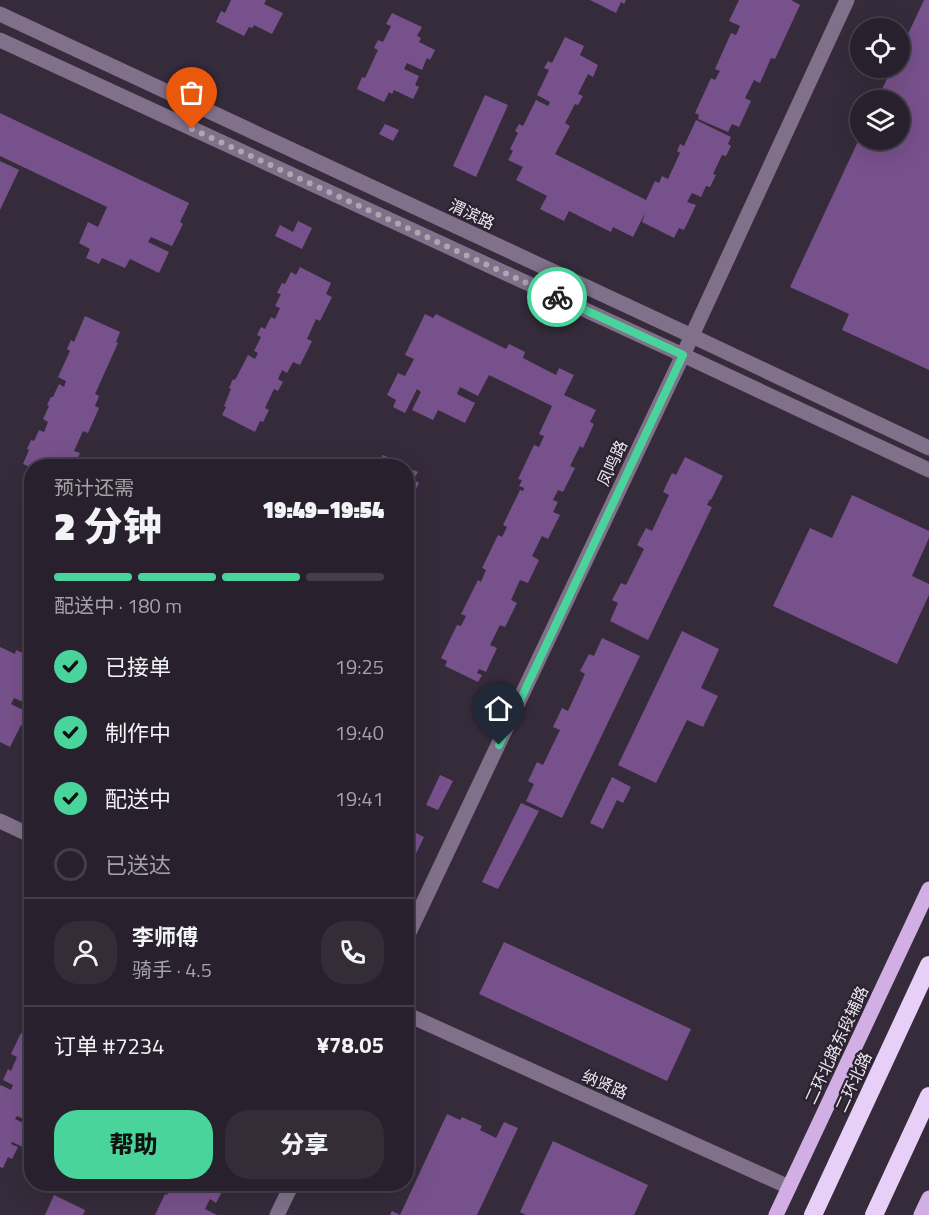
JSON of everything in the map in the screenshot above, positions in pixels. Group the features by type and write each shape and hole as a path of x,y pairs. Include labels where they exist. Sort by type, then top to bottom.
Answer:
{"highway":[{"name":"二环北路","path":"813,1215 929,965"},
{"path":"874,1215 929,1096"}],"main road":[{"name":"二环北路东段辅路","path":"776,1215 929,889"},
{"path":"921,1215 929,1198"}],"street":[{"name":"凤鸣路","path":"414,922 692,336 847,0"},
{"name":"渭滨路","path":"0,14 929,447"},
{"path":"0,40 929,470"},
{"path":"0,821 24,832"},
{"name":"纳贤路","path":"414,1018 789,1186"},
{"path":"277,1215 289,1191"}],"building":[{"path":"231,0 266,0 264,4 283,13 272,34 254,25 253,28 249,27 244,36 216,22 221,11 225,13"},
{"path":"590,0 626,0 624,4 621,2 616,13"},
{"path":"739,0 791,0 800,5 775,59 771,58 760,83 754,80 745,98 751,101 739,127 732,124 728,132 698,119 699,115 695,113 711,78 715,80 720,71 715,69 731,33 736,35 740,26 729,21"},
{"path":"924,0 929,0 929,370 842,330 849,314 790,287 854,150 910,150 910,90 882,90 887,78 910,78 910,30"},
{"path":"392,13 422,27 417,36 421,38 419,42 435,50 430,60 427,58 422,70 407,63 404,69 419,76 415,85 419,87 413,99 394,90 392,94 389,92 384,102 357,89 362,77 365,78 378,50 374,48 378,40 383,42 391,26 386,24"},
{"path":"565,37 584,46 580,55 598,65 593,77 588,74 578,94 583,96 578,105 575,104 565,123 570,126 555,154 646,200 655,181 659,183 662,176 668,179 680,153 677,151 680,144 684,146 696,120 731,137 728,144 731,146 726,156 722,155 710,187 706,186 701,197 692,193 687,202 696,205 684,230 679,228 674,238 642,222 645,213 633,237 613,227 611,232 569,211 564,221 540,209 547,196 516,180 523,167 508,160 513,151 510,149 518,133 515,131 519,124 523,126 536,100 548,106 550,102 537,95 549,70 544,68 548,61 552,63"},
{"path":"485,95 508,105 476,177 453,166"},
{"path":"0,113 189,203 180,222 183,224 172,246 151,237 148,242 169,252 159,273 130,259 125,268 102,258 99,264 86,258 90,249 79,243 88,222 98,227 107,207 0,156"},
{"path":"385,124 399,130 393,141 379,134"},
{"path":"0,161 19,170 0,210"},
{"path":"298,221 312,228 302,249 275,236 280,225 293,232"},
{"path":"300,267 331,283 326,294 332,297 320,321 316,319 307,339 312,341 300,365 293,362 287,373 282,370 278,379 283,382 278,391 274,389 265,408 269,410 255,432 222,415 226,407 224,406 233,379 235,380 248,355 255,359 258,353 254,351 261,337 257,335 261,327 265,329 271,317 275,319 280,308 275,306 281,294 277,293 282,283 285,284 291,272 296,275"},
{"path":"425,314 433,318 436,314 506,349 509,344 525,352 523,358 556,375 559,368 574,375 564,395 596,410 590,422 594,424 583,448 580,446 570,466 575,468 563,492 558,490 553,500 558,502 553,512 560,515 548,539 542,536 532,556 539,560 528,583 520,580 511,600 517,603 505,627 500,625 490,645 497,648 486,672 479,669 477,673 482,675 478,682 445,666 447,661 441,658 457,625 461,626 466,616 461,614 478,580 481,582 486,570 482,568 498,535 502,537 507,527 503,525 520,490 523,491 524,488 519,486 522,480 518,479 534,445 539,447 544,436 539,434 552,406 489,375 478,396 460,387 457,394 475,403 465,423 438,410 433,420 412,410 421,392 417,389 405,413 393,407 396,400 387,395 398,373 405,376 414,359 405,355"},
{"path":"85,316 120,332 116,342 118,343 95,394 99,396 95,406 99,408 88,433 83,431 74,451 80,453 77,459 25,459 31,440 34,441 39,430 44,432 48,422 43,419 51,397 59,384 64,387 66,381 58,377 70,351 67,349 71,340 74,342"},
{"path":"685,457 723,476 707,505 712,507 648,640 610,621 618,603 612,600 621,583 626,585 644,549 637,545 646,528 652,531 669,495 663,492 672,473 676,475"},
{"path":"414,480 419,483 414,492"},
{"path":"852,495 929,531 929,538 912,576 929,584 929,595 897,664 773,606 810,528 832,538"},
{"path":"682,631 719,649 701,688 718,696 703,727 687,720 656,783 618,765"},
{"path":"602,638 640,656 562,818 526,801 534,784 528,781 537,762 543,765 560,730 553,727 562,708 568,711 585,674 580,671 589,654 594,656"},
{"path":"0,647 15,654 16,650 24,654 24,702 14,698 11,704 24,710 24,726 21,725 10,747 0,742"},
{"path":"440,775 453,781 438,810 426,805"},
{"path":"612,777 631,787 623,803 617,800 603,829 590,823"},
{"path":"521,803 539,811 498,889 482,882"},
{"path":"414,832 424,837 414,858"},
{"path":"504,942 691,1029 667,1081 479,994"},
{"path":"21,1033 24,1034 24,1119 17,1116 15,1119 24,1123 24,1148 12,1142 11,1144 18,1147 12,1159 8,1157 3,1168 0,1167 0,1087 1,1085 11,1090 13,1085 3,1080 8,1069 11,1071 17,1057 11,1054"},
{"path":"447,1114 460,1120 462,1117 482,1126 480,1130 496,1138 504,1122 518,1128 477,1215 400,1215 411,1191 414,1191 414,1185"},
{"path":"553,1141 648,1185 634,1215 526,1215 520,1212"},
{"path":"169,1191 222,1191 216,1203 210,1199 205,1209 217,1215 155,1215 165,1194 167,1195"},
{"path":"54,1195 85,1210 83,1215 45,1215"}],"way so far":[{"path":"192,129 557,297"}],"route":[{"path":"499,745 683,355 557,297"}]}
